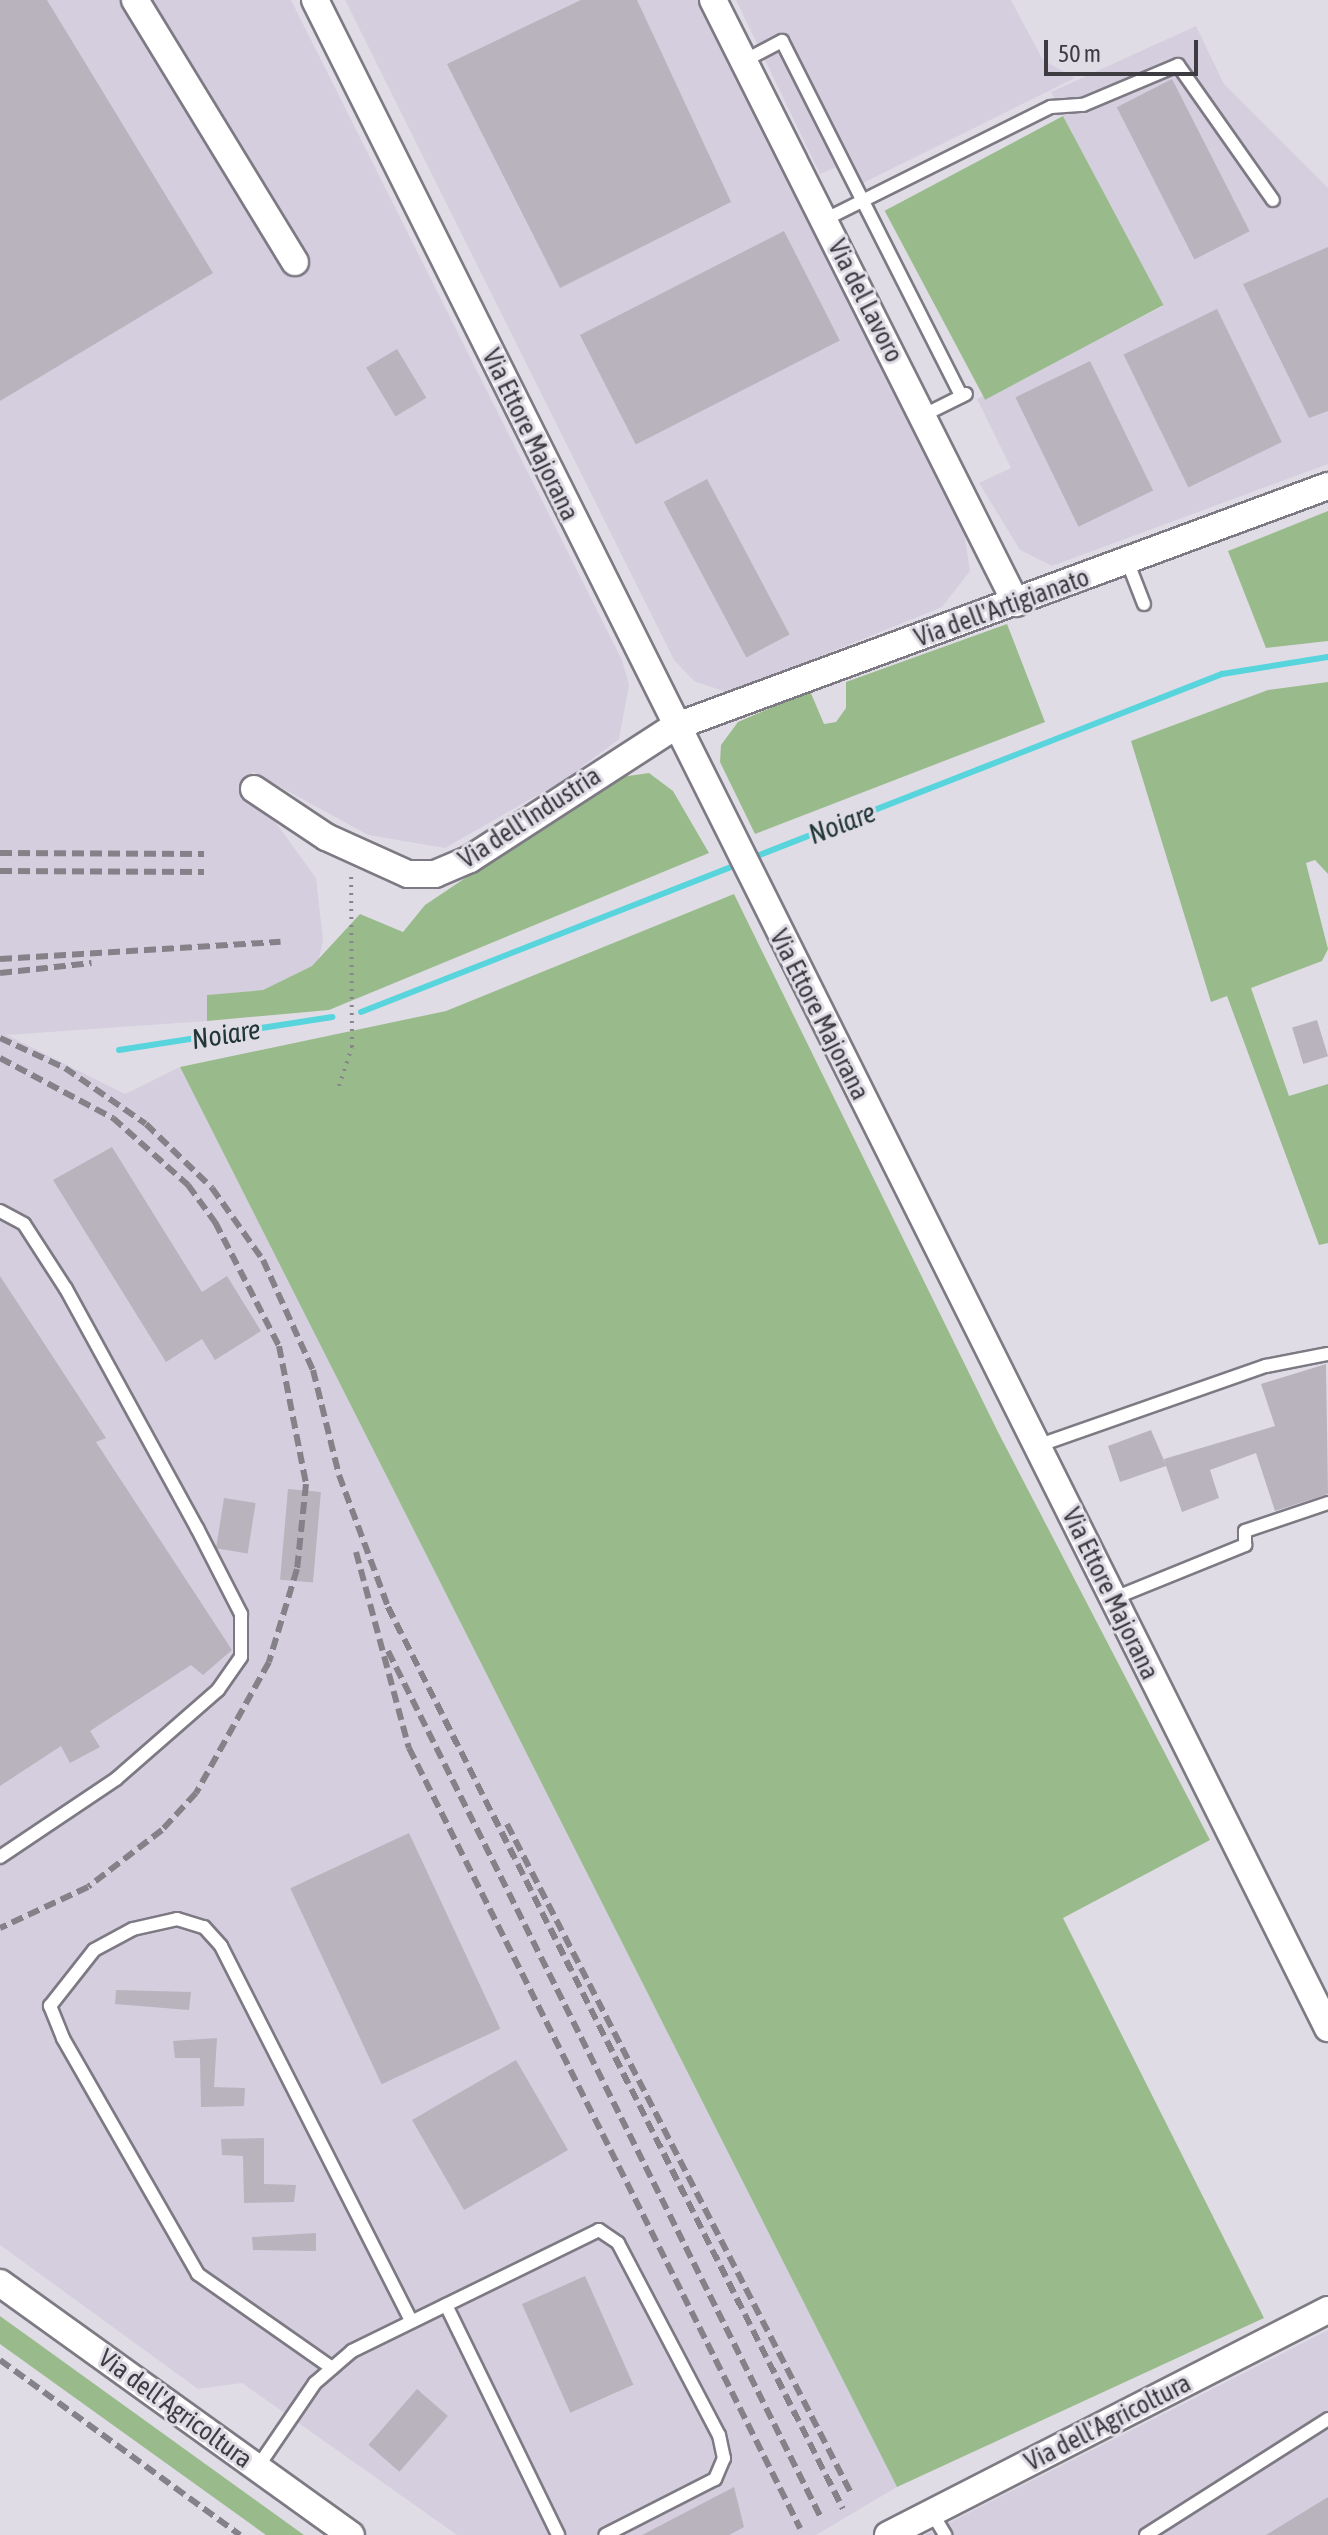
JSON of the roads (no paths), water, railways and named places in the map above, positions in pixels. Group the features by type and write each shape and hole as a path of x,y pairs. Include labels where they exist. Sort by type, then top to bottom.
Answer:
{"street":[{"path":"135,0 295,262"},
{"name":"Via Ettore Majorana","path":"315,0 674,727 1328,2028"},
{"name":"Via del Lavoro","path":"713,0 1016,603"},
{"name":"Via dell'Artigianato","path":"674,727 1128,563 1328,486"},
{"name":"Via dell'Industria","path":"254,789 355,850 408,874 453,868 674,727"},
{"name":"Via dell'Agricoltura","path":"0,2283 351,2535"},
{"name":"Via dell'Agricoltura","path":"888,2535 938,2524 1328,2310"}],"lane":[{"path":"744,61 782,41 965,394 922,416"},
{"path":"824,220 1051,107 1083,105 1178,65 1273,200"},
{"path":"1128,563 1144,604"},
{"path":"0,1211 24,1224 66,1289 197,1528 241,1614 241,1657 218,1690 116,1779 0,1857"},
{"path":"1037,1446 1266,1366 1328,1354"},
{"path":"1112,1599 1245,1545 1245,1531 1328,1503"},
{"path":"332,2368 198,2274 63,2038 50,2006 60,1985 94,1950 133,1929 177,1919 204,1927 221,1946 411,2321"},
{"path":"257,2468 332,2368 411,2321 599,2230 618,2243 719,2435 724,2458 715,2479 605,2535"},
{"path":"446,2305 558,2535"},
{"path":"1146,2535 1328,2419"}],"waterway":[{"name":"Noiare","path":"752,858 1222,674 1328,657"},
{"name":"Noiare","path":"361,1012 738,864"},
{"name":"Noiare","path":"119,1050 332,1017"}],"railway":[{"path":"0,853 204,854"},
{"path":"0,871 204,872"},
{"path":"0,959 280,942"},
{"path":"0,973 91,963"},
{"path":"0,1038 65,1068 146,1124 212,1188 263,1260 313,1370 339,1475 388,1607 843,2509"},
{"path":"0,1058 113,1118 188,1185 215,1222 279,1346 306,1484 297,1569 269,1662 196,1793 162,1830 88,1887 0,1928"},
{"path":"356,1552 409,1748 800,2528"},
{"path":"388,1651 822,2520"},
{"path":"507,1824 851,2493"},
{"path":"0,2360 240,2535"}]}
